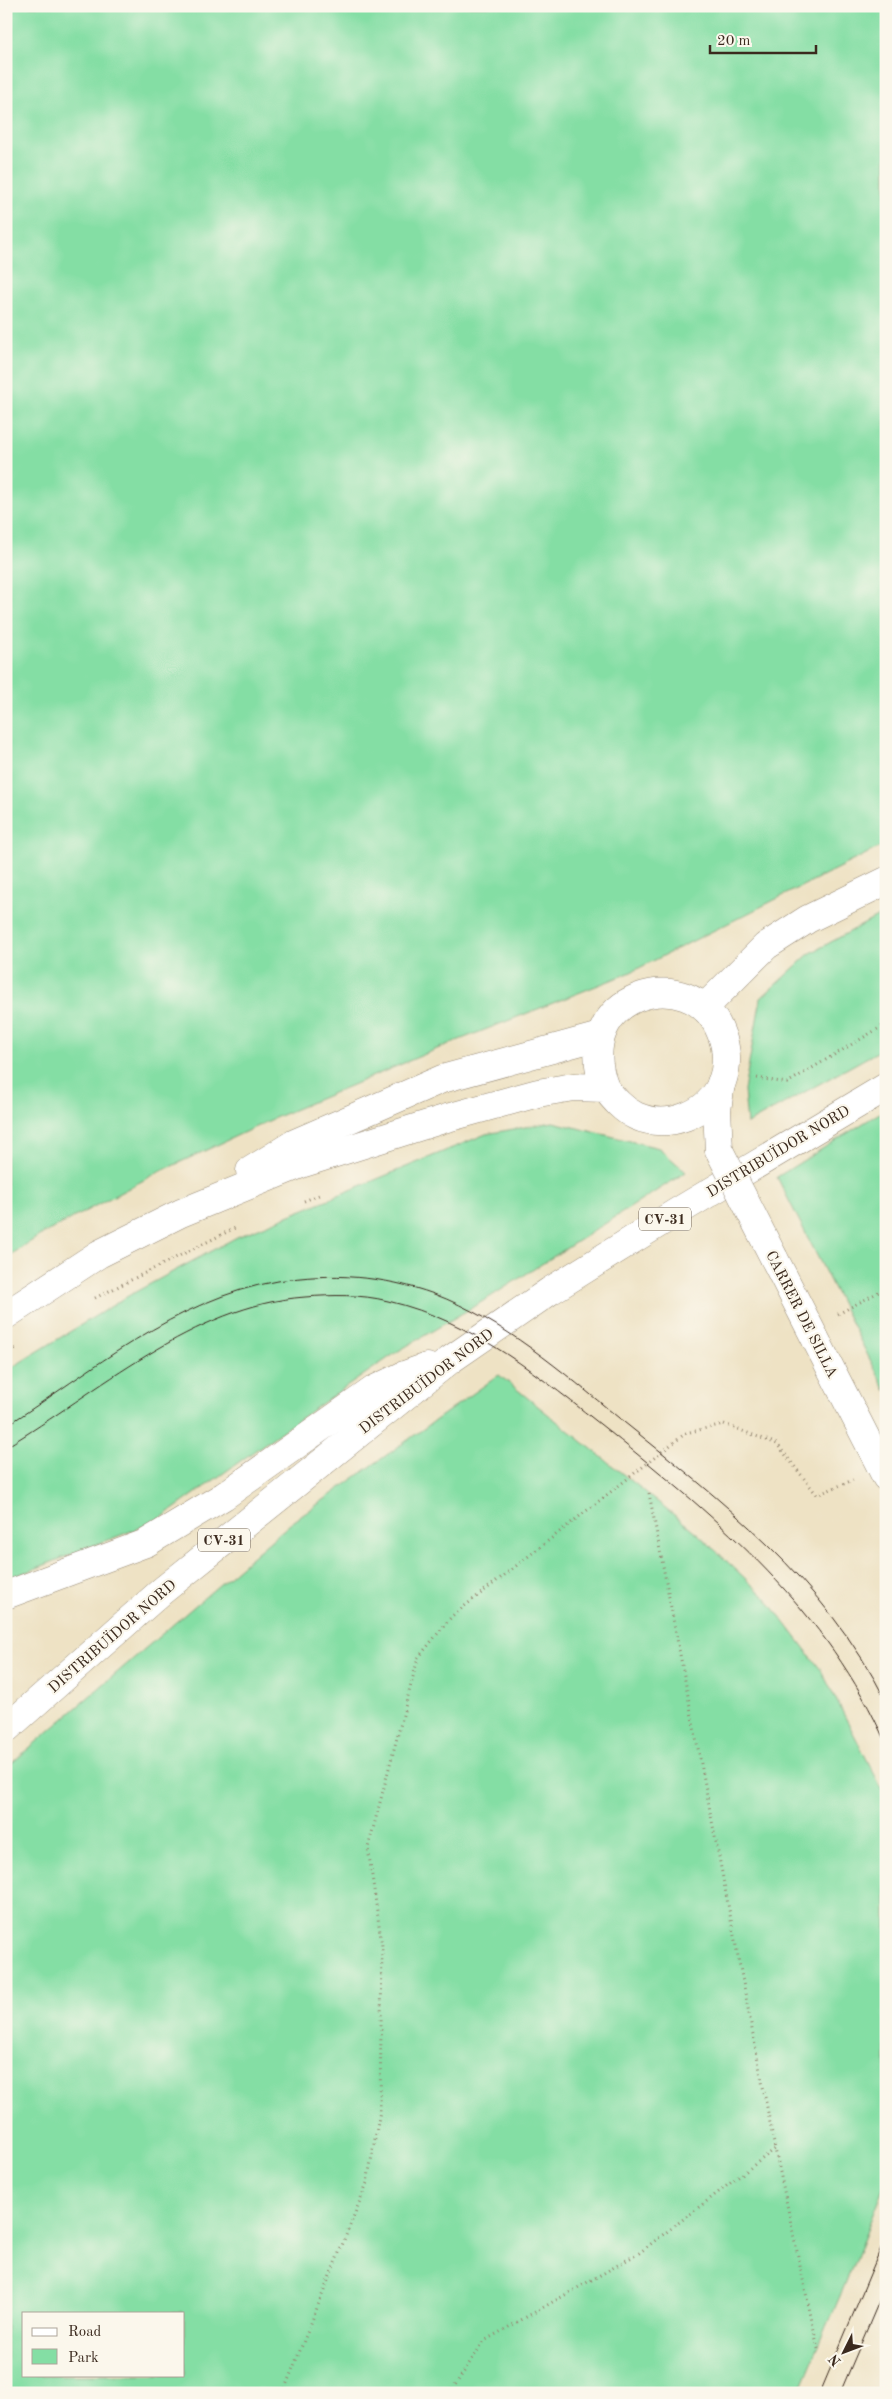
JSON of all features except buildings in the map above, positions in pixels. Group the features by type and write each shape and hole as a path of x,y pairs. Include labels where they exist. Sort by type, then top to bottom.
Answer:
{"street":[{"path":"704,1008 766,946 808,919 886,881"},
{"path":"665,992 686,997 704,1008 717,1023 725,1042 726,1063 721,1083 711,1100 694,1113 675,1120 655,1122 635,1116 618,1104 605,1088 599,1072 597,1054 600,1036 610,1017 625,1003 644,994 665,992"},
{"path":"181,1213 295,1143 442,1079 600,1036"},
{"name":"CARRER DE SILLA","path":"719,1150 717,1110 721,1083"},
{"path":"6,1315 99,1254 181,1213 301,1164 447,1118 555,1090 573,1087 605,1088"},
{"name":"DISTRIBUÏDOR NORD","path":"6,1729 162,1590 450,1360 550,1291 676,1212 886,1087"},
{"name":"CARRER DE SILLA","path":"675,1120 697,1132 719,1150 883,1473"},
{"path":"6,1595 146,1543 224,1496 375,1389 402,1376 450,1360"}],"path":[{"path":"754,1077 787,1082 886,1024"},
{"path":"295,1204 322,1194"},
{"path":"94,1298 242,1225"},
{"path":"842,1321 838,1313 886,1288"},
{"path":"6,1354 22,1344"},
{"path":"283,2393 367,2183 380,2111 382,1946 368,1848 418,1658 452,1616 686,1433 724,1424 777,1444 817,1495 883,1473"},
{"path":"649,1494 775,2149 818,2349"},
{"path":"450,2393 484,2341 639,2253 775,2149"}],"green space":[{"path":"6,6 886,6 886,844 629,973 444,1046 277,1117 155,1174 39,1236 6,1258"},
{"path":"886,912 886,1047 747,1124 744,1090 761,998 809,954"},
{"path":"886,1109 886,1391 777,1177"},
{"path":"553,1122 659,1148 686,1172 490,1297 400,1350 285,1429 157,1521 6,1580 6,1371 128,1296 237,1237 486,1134"},
{"path":"499,1375 698,1534 766,1598 821,1670 882,1789 886,1804 886,2181 799,2393 6,2393 6,1768 290,1524"}],"tram line":[{"path":"6,1426 103,1361 169,1320 240,1290 298,1278 337,1276 377,1280 415,1288 459,1305 484,1318 531,1348 732,1512 802,1580 833,1618 861,1658 886,1701"},
{"path":"6,1447 148,1354 186,1333 224,1316 264,1303 326,1296 367,1297 419,1310 449,1322 478,1337 533,1372 651,1465 730,1534 768,1571 834,1651 862,1696 886,1744"},
{"path":"820,2393 886,2236"},
{"path":"840,2393 886,2285"}]}
